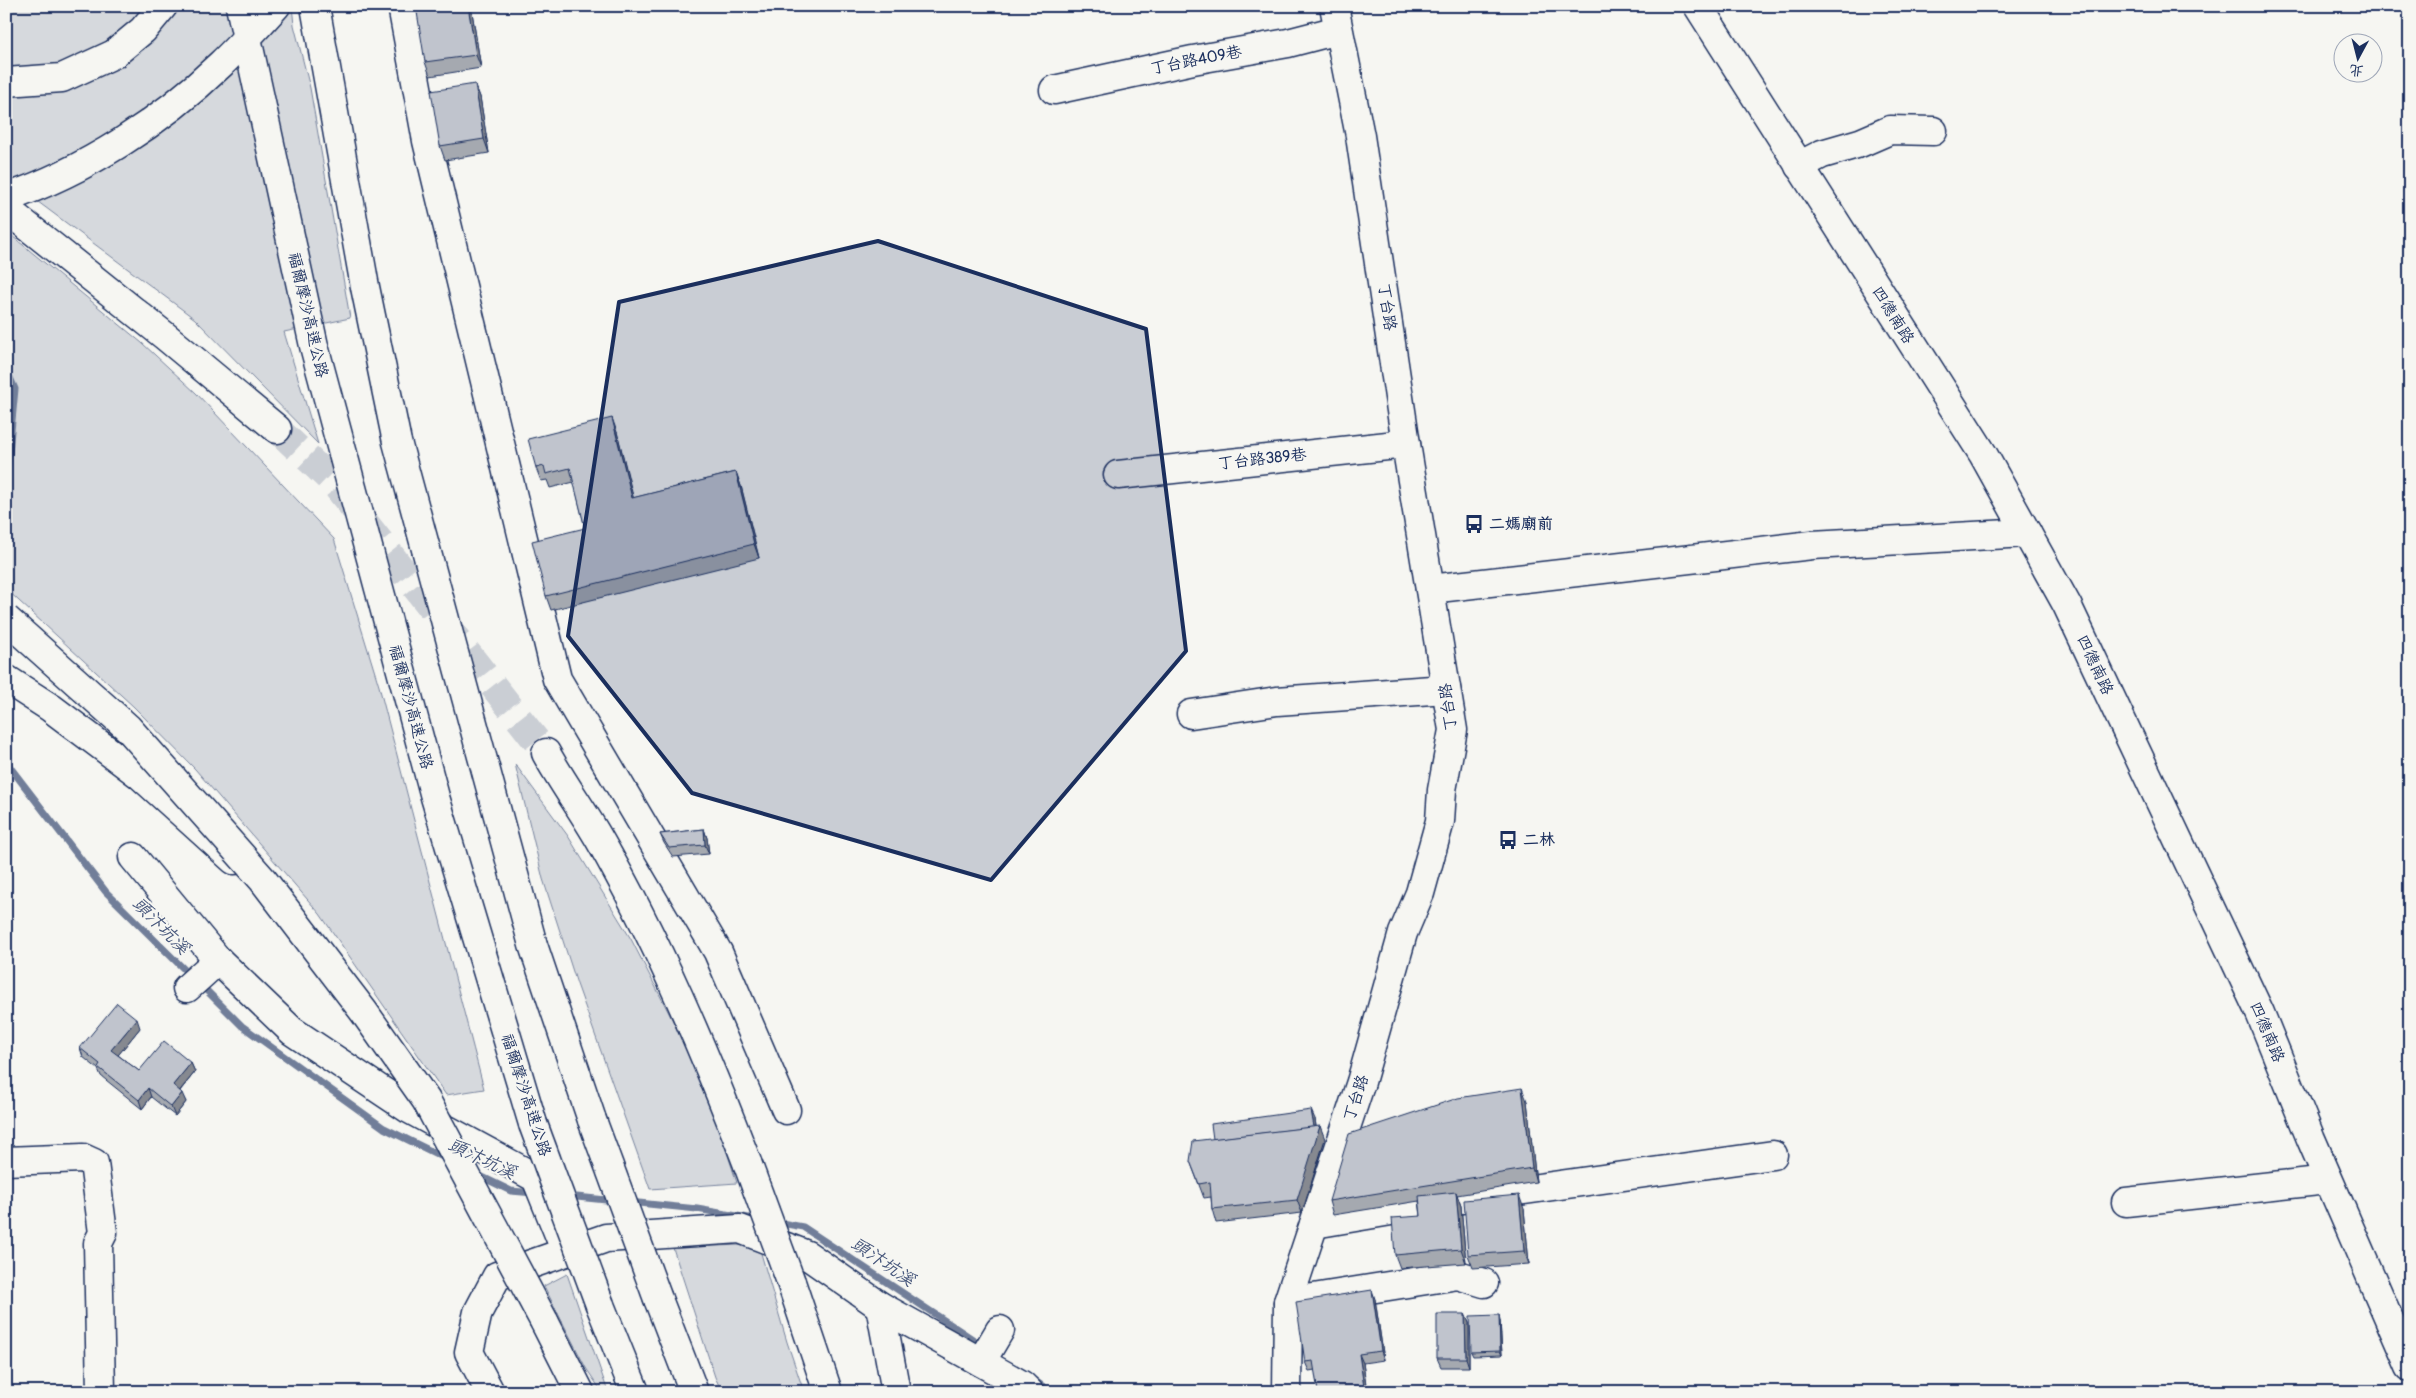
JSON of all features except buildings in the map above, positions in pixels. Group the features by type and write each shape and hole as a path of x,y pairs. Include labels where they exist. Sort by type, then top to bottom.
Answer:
{"main road":[{"path":"6,82 62,78 114,54 143,30 163,6"},
{"name":"福爾摩沙高速公路","path":"240,6 314,346 435,797 533,1124 600,1305 635,1392"},
{"path":"6,198 101,155 142,130 220,65 276,6"},
{"path":"315,6 365,286 397,442 533,945 592,1120 694,1392"},
{"path":"402,6 427,141 557,679 718,952 786,1110"},
{"name":"四德南路","path":"1698,6 1983,454 2067,605 2260,1013 2328,1180 2410,1367"},
{"name":"丁台路409巷","path":"1054,90 1193,60 1288,43 1336,18"},
{"name":"丁台路","path":"1286,1392 1288,1302 1361,1082 1402,933 1420,893 1440,821 1442,790 1453,730 1406,444 1360,136 1336,18"},
{"path":"1799,166 1822,154 1860,143 1890,130 1933,131"},
{"path":"6,209 277,429"},
{"path":"6,214 34,231"},
{"name":"丁台路389巷","path":"1118,475 1406,444"},
{"path":"1430,589 1812,545 2027,533"},
{"path":"6,619 128,728 263,880 364,1012 426,1100 580,1392"},
{"path":"6,679 51,708 140,775 222,851 263,880"},
{"path":"1191,714 1277,701 1446,690"},
{"path":"546,753 598,837 650,937 716,1082 791,1282 828,1392"},
{"path":"133,857 218,960 292,1030 409,1109 536,1178 566,1252"},
{"path":"187,988 218,960"},
{"path":"1314,1224 1468,1198 1773,1156"},
{"path":"6,1161 83,1158 94,1163 103,1233 98,1243 101,1392"},
{"path":"2126,1202 2328,1180"},
{"path":"490,1392 469,1352 478,1312 497,1276 606,1238 740,1229 807,1255 880,1306 1022,1385 1029,1392"},
{"path":"1288,1302 1458,1275 1484,1284"},
{"path":"880,1306 896,1392"},
{"path":"981,1362 1000,1330"}],"highlighted area":[{"path":"878,241 1146,329 1186,651 991,880 692,793 568,636 619,302"}],"shaded area":[{"path":"6,6 292,6 294,25 310,88 350,318 284,332 318,444 195,319 6,178"},
{"path":"6,231 142,343 196,393 334,539 379,686 484,1089 446,1095 320,914 195,769 134,707 6,589"},
{"path":"515,764 568,836 631,939 692,1058 719,1128 737,1183 650,1189 577,984 543,879"},
{"path":"740,1245 760,1250 804,1392 722,1392 715,1377 673,1248"},
{"path":"567,1274 608,1392 602,1392 586,1368 544,1286"}],"waterway":[{"name":"頭汴坑溪","path":"6,369 15,389 6,484"},
{"name":"頭汴坑溪","path":"6,762 106,892 192,977"},
{"name":"頭汴坑溪","path":"200,984 242,1026 384,1128 449,1160"},
{"name":"頭汴坑溪","path":"474,1173 511,1191 534,1193"},
{"name":"頭汴坑溪","path":"567,1196 616,1201"},
{"name":"頭汴坑溪","path":"629,1202 697,1209 760,1220"},
{"name":"頭汴坑溪","path":"776,1222 803,1227 983,1346"},
{"name":"頭汴坑溪","path":"1034,1380 1051,1392"}],"tunnel":[{"path":"277,429 333,482 546,753"}],"place":[{"name":"二媽廟前","path":"1474,524"},
{"name":"二林","path":"1508,840"}]}
